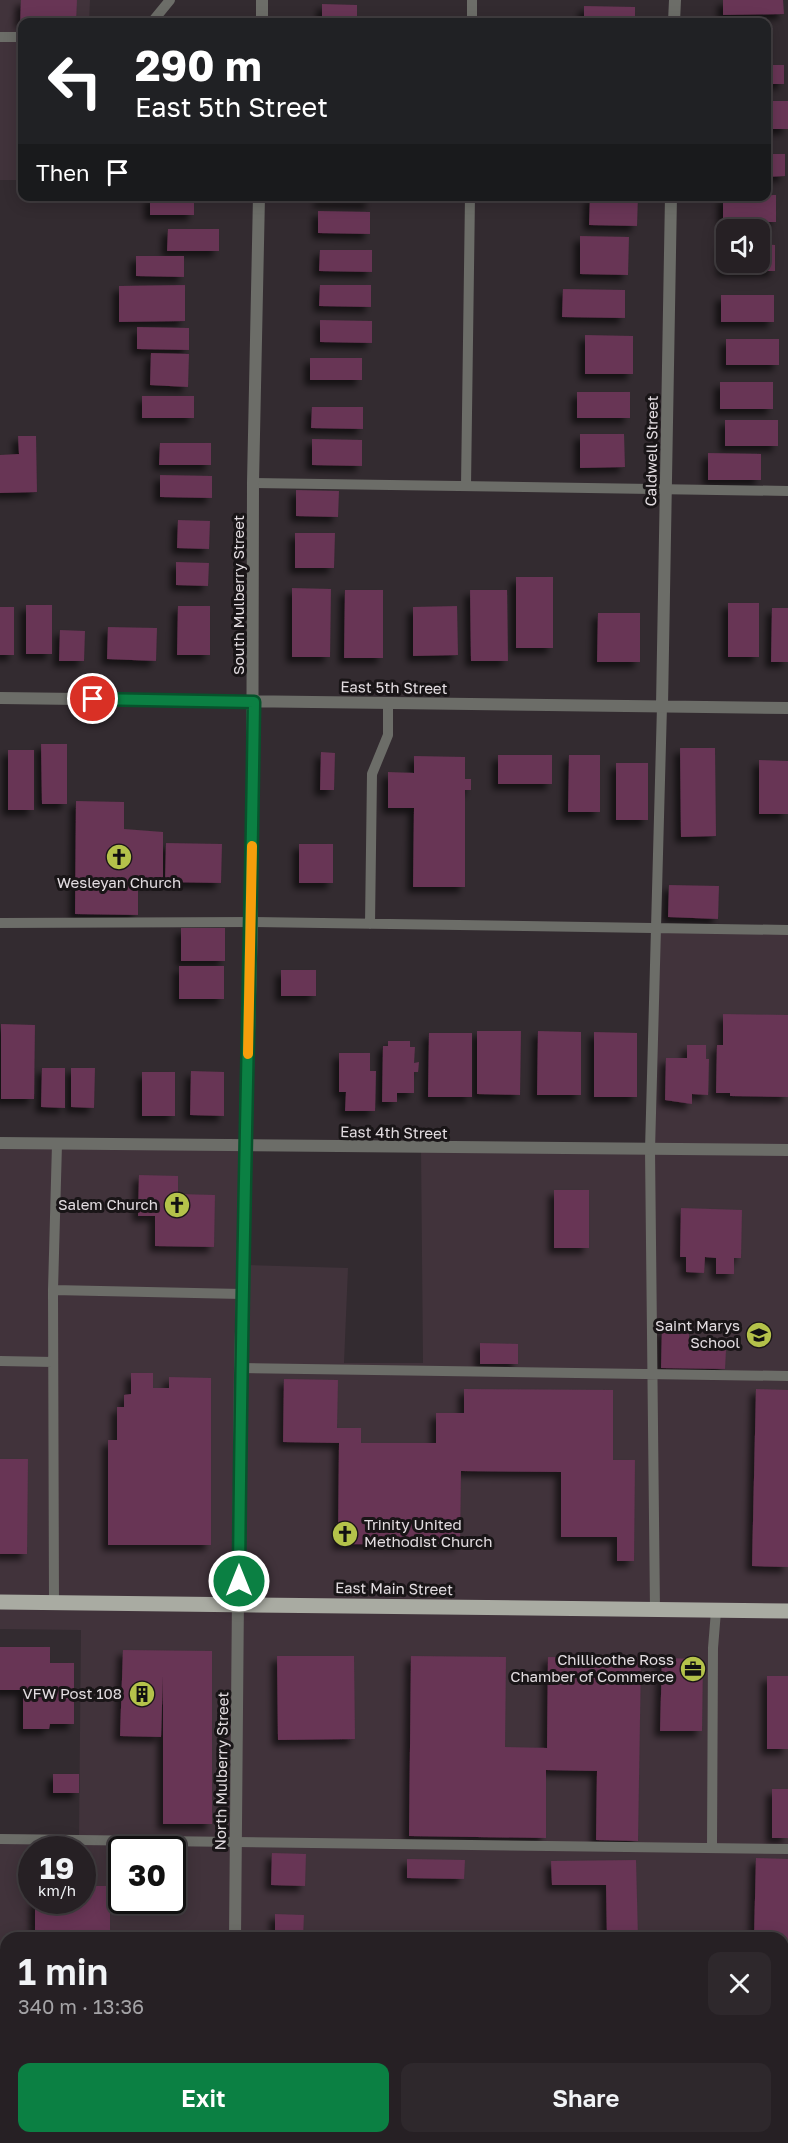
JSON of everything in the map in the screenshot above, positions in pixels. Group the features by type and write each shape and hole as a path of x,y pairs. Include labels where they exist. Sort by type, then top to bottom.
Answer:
{"main road":[{"name":"East Main Street","path":"0,1602 788,1611"}],"street":[{"path":"262,0 262,18"},
{"path":"674,18 675,0"},
{"name":"South Mulberry Street","path":"239,1605 240,1368 252,922 253,483 259,201"},
{"name":"Caldwell Street","path":"662,706 671,201"},
{"name":"East 5th Street","path":"0,698 788,708"},
{"name":"East 4th Street","path":"0,1143 788,1150"},
{"name":"North Mulberry Street","path":"235,1932 239,1605"}],"lane":[{"path":"155,18 170,0"},
{"path":"472,0 472,18"},
{"path":"0,37 18,37"},
{"path":"466,486 470,201"},
{"path":"253,483 788,491"},
{"path":"370,924 372,774 388,735 388,703"},
{"path":"655,1610 650,1150 662,706"},
{"path":"0,923 252,922 788,930"},
{"path":"54,1602 52,1290 57,1144"},
{"path":"52,1290 242,1294"},
{"path":"0,1361 53,1362"},
{"path":"240,1368 788,1376"},
{"path":"712,1847 713,1648 717,1611"},
{"path":"0,1839 788,1849"}],"shaded area":[{"path":"0,0 90,0 89,18 18,18 18,180 0,180"},
{"path":"656,928 788,930 788,1932 0,1932 0,1834 79,1835 81,1630 0,1629 0,1143 246,1145 243,1265 348,1268 344,1363 423,1363 421,1148 650,1150"}],"building":[{"path":"21,0 77,0 76,18 20,18"},
{"path":"723,0 783,0 784,14 723,15"},
{"path":"322,4 357,5 357,18 322,18"},
{"path":"584,6 635,7 635,18 584,18"},
{"path":"771,28 773,28 773,54 771,54"},
{"path":"771,65 784,65 784,84 771,84"},
{"path":"771,101 788,101 788,129 771,129"},
{"path":"771,154 785,154 785,176 771,177"},
{"path":"771,195 776,195 776,222 770,222 770,219 723,219 723,201 771,201"},
{"path":"150,201 194,201 194,215 150,215"},
{"path":"371,201 371,203 319,202"},
{"path":"590,201 638,201 637,226 589,225"},
{"path":"318,211 370,212 370,234 318,233"},
{"path":"168,229 219,229 219,251 167,251"},
{"path":"580,236 629,237 628,275 580,274"},
{"path":"770,245 775,245 775,271 770,271"},
{"path":"320,250 372,250 372,272 319,271"},
{"path":"136,256 184,256 184,277 136,276"},
{"path":"185,285 185,321 119,322 119,286"},
{"path":"320,285 371,285 371,307 319,306"},
{"path":"563,289 625,290 625,318 562,317"},
{"path":"721,295 774,295 774,322 721,322"},
{"path":"320,320 372,321 372,343 320,342"},
{"path":"137,327 189,328 189,350 137,349"},
{"path":"585,335 633,336 633,374 585,374"},
{"path":"726,339 779,339 779,365 726,365"},
{"path":"151,353 189,354 188,387 150,385"},
{"path":"310,358 362,358 362,380 310,380"},
{"path":"720,382 773,382 773,409 720,409"},
{"path":"577,392 630,392 630,418 577,418"},
{"path":"142,396 194,396 194,418 142,418"},
{"path":"312,407 363,407 363,429 311,428"},
{"path":"725,420 778,420 778,446 725,446"},
{"path":"580,434 624,434 625,467 580,468"},
{"path":"18,436 36,436 37,492 0,493 0,455 19,454"},
{"path":"312,439 362,440 362,466 312,465"},
{"path":"160,443 211,443 211,465 159,465"},
{"path":"708,453 761,454 761,480 708,480"},
{"path":"160,475 212,476 212,498 160,497"},
{"path":"296,490 339,491 338,517 296,516"},
{"path":"178,520 210,521 209,549 177,548"},
{"path":"295,533 335,533 334,568 295,568"},
{"path":"176,562 209,563 208,586 176,585"},
{"path":"516,577 553,577 553,648 516,648"},
{"path":"292,588 331,589 330,657 292,657"},
{"path":"345,590 383,590 383,658 344,658"},
{"path":"470,590 507,590 508,661 471,661"},
{"path":"728,603 759,603 759,657 728,657"},
{"path":"26,605 52,605 52,654 26,654"},
{"path":"178,606 210,606 210,655 177,655"},
{"path":"457,606 458,655 413,656 413,607"},
{"path":"0,607 14,607 14,655 0,655"},
{"path":"772,608 788,608 788,662 771,662"},
{"path":"598,613 640,613 640,662 597,662"},
{"path":"108,627 157,628 156,661 107,659"},
{"path":"60,630 85,631 84,661 59,661"},
{"path":"41,744 67,744 67,804 42,804"},
{"path":"680,748 715,748 716,836 681,837"},
{"path":"8,750 34,750 34,810 8,810"},
{"path":"321,752 335,753 334,790 320,790"},
{"path":"498,755 552,755 552,784 498,784"},
{"path":"569,755 600,755 600,812 568,812"},
{"path":"414,756 465,757 465,779 471,779 471,790 465,790 465,887 413,887 414,808 388,808 388,772 414,773"},
{"path":"759,760 788,761 788,814 759,814"},
{"path":"616,763 648,763 648,820 616,820"},
{"name":"Wesleyan Church","path":"76,801 124,802 124,829 163,832 163,882 138,882 138,915 75,914"},
{"path":"166,843 222,844 221,883 165,882"},
{"path":"299,844 333,844 333,883 299,883"},
{"path":"669,885 719,886 718,919 668,917"},
{"path":"181,928 225,928 225,961 181,961"},
{"path":"179,966 224,966 224,999 179,999"},
{"path":"281,970 316,970 316,996 281,996"},
{"path":"723,1014 788,1015 788,1097 730,1096 730,1093 716,1093 717,1045 723,1045"},
{"path":"1,1024 35,1025 34,1099 1,1099"},
{"path":"477,1031 521,1031 520,1095 477,1094"},
{"path":"538,1031 581,1032 581,1095 537,1095"},
{"path":"594,1032 637,1033 637,1097 594,1097"},
{"path":"429,1033 472,1033 472,1097 428,1097"},
{"path":"388,1041 410,1041 410,1047 415,1047 414,1063 419,1062 418,1072 414,1072 414,1093 397,1093 397,1102 382,1102 383,1046 388,1046"},
{"path":"687,1045 706,1045 706,1059 709,1059 708,1095 692,1094 692,1104 665,1100 666,1058 687,1058"},
{"path":"339,1053 370,1053 370,1071 376,1071 375,1111 345,1111 346,1092 339,1092"},
{"path":"42,1068 65,1068 65,1108 41,1107"},
{"path":"71,1068 95,1068 94,1108 71,1107"},
{"path":"191,1071 224,1072 224,1116 190,1115"},
{"path":"142,1072 175,1072 175,1116 142,1116"},
{"name":"Salem Church","path":"139,1175 178,1176 178,1194 215,1195 214,1247 155,1246 155,1216 138,1216"},
{"path":"554,1190 589,1190 589,1248 554,1248"},
{"path":"681,1208 742,1210 741,1258 734,1258 734,1274 716,1274 716,1258 705,1257 704,1273 686,1272 686,1257 680,1257"},
{"path":"662,1328 689,1329 689,1350 726,1350 725,1369 661,1368"},
{"path":"480,1343 518,1344 518,1364 480,1364"},
{"path":"131,1373 153,1373 153,1388 169,1388 169,1377 211,1378 211,1545 108,1545 108,1440 117,1440 117,1407 124,1407 124,1395 131,1394"},
{"path":"284,1379 338,1380 337,1428 361,1428 361,1443 436,1443 436,1413 464,1413 464,1389 613,1390 613,1460 635,1460 634,1561 617,1561 617,1537 561,1537 561,1472 461,1471 460,1545 338,1544 339,1443 283,1442"},
{"path":"756,1389 788,1390 788,1567 752,1566"},
{"path":"0,1459 28,1459 27,1554 0,1554"},
{"path":"0,1647 50,1647 50,1663 74,1663 74,1724 50,1724 49,1729 23,1729 23,1690 0,1690"},
{"path":"123,1650 212,1651 212,1824 163,1824 163,1676 161,1737 120,1736"},
{"path":"277,1656 354,1656 355,1739 278,1740"},
{"path":"411,1656 506,1657 505,1747 547,1748 548,1657 641,1658 638,1841 596,1840 597,1771 546,1770 546,1838 409,1836"},
{"path":"662,1658 703,1659 702,1731 660,1731"},
{"path":"767,1676 788,1676 788,1749 767,1749"},
{"path":"53,1774 79,1774 79,1793 53,1793"},
{"path":"772,1789 788,1789 788,1838 772,1838"},
{"path":"272,1853 306,1854 305,1886 271,1885"},
{"path":"756,1858 788,1859 788,1932 754,1932"},
{"path":"407,1859 465,1860 464,1879 407,1878"},
{"path":"636,1860 638,1932 607,1932 606,1885 552,1885 551,1861"},
{"path":"96,1886 108,1886 110,1932 35,1932 35,1914 96,1914"},
{"path":"275,1914 304,1915 303,1932 275,1932"}],"slow traffic":[{"path":"248,1054 252,846"}],"place":[{"name":"Wesleyan Church","path":"119,857"},
{"name":"Salem Church","path":"177,1205"},
{"name":"Saint Marys School","path":"759,1335"},
{"name":"Trinity United Methodist Church","path":"345,1534"},
{"name":"Chillicothe Ross Chamber of Commerce","path":"693,1669"},
{"name":"VFW Post 108","path":"142,1694"}],"route":[{"path":"93,699 254,702 252,922 240,1368 239,1581"}]}
